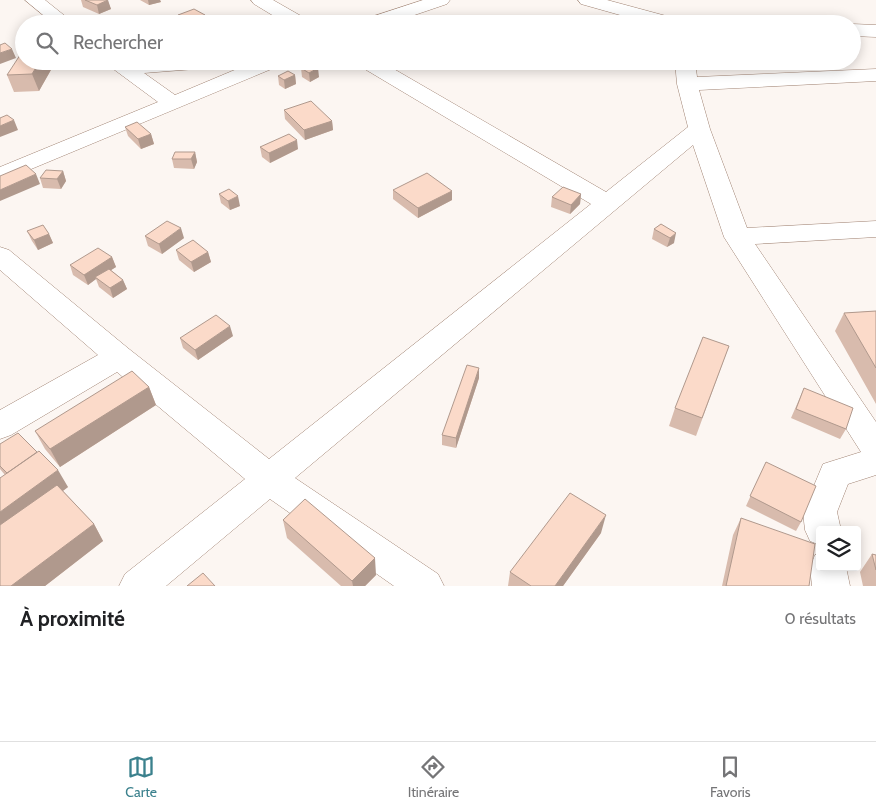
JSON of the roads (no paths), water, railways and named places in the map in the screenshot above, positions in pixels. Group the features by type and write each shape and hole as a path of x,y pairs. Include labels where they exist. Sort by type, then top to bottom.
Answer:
{"street":[{"path":"34,0 54,15"},
{"path":"260,0 286,15"},
{"path":"396,15 440,0"},
{"path":"587,0 641,15"},
{"path":"661,0 660,7 669,15"},
{"path":"861,30 876,31"},
{"path":"128,70 173,103"},
{"path":"0,175 252,70"},
{"path":"380,70 608,203"},
{"path":"686,70 687,84 699,129 737,237 876,448"},
{"path":"687,84 876,76"},
{"path":"138,586 699,129"},
{"path":"737,237 876,229"},
{"path":"0,256 119,357 269,479 425,586"},
{"path":"0,426 119,357"},
{"path":"822,526 820,512 836,474 876,460"},
{"path":"829,571 831,586"}]}
